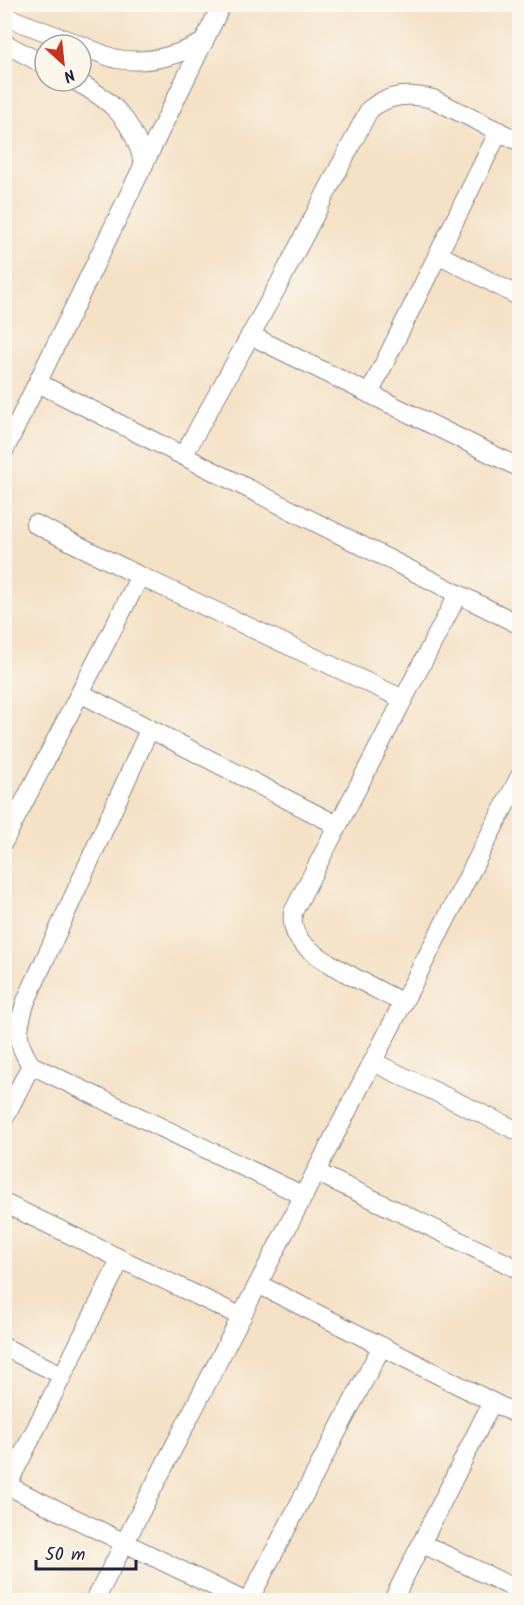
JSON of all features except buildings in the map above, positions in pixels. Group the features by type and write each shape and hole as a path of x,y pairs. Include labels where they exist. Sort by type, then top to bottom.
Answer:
{"street":[{"path":"4,451 222,4"},
{"path":"4,16 49,33"},
{"path":"93,50 115,58 145,60 175,55 204,42"},
{"path":"4,43 33,59"},
{"path":"93,91 119,111 135,136 144,165"},
{"path":"183,456 369,110 379,102 390,98 418,96 433,99 519,142"},
{"path":"369,394 499,131"},
{"path":"438,254 519,297"},
{"path":"250,335 519,468"},
{"path":"39,383 519,625"},
{"path":"35,524 140,576 403,699"},
{"path":"4,841 140,576"},
{"path":"403,1003 316,955 302,942 295,931 292,918 295,906 458,594"},
{"path":"80,693 337,825"},
{"path":"149,730 26,1001 19,1024 20,1047 31,1065 304,1196"},
{"path":"95,1600 519,779"},
{"path":"373,1062 519,1132"},
{"path":"4,1119 31,1065"},
{"path":"316,1172 519,1270"},
{"path":"4,1203 242,1317"},
{"path":"121,1259 6,1485 242,1600"},
{"path":"258,1284 519,1416"},
{"path":"249,1600 382,1346"},
{"path":"4,1347 62,1376"},
{"path":"393,1600 492,1402"},
{"path":"421,1543 519,1591"}]}
